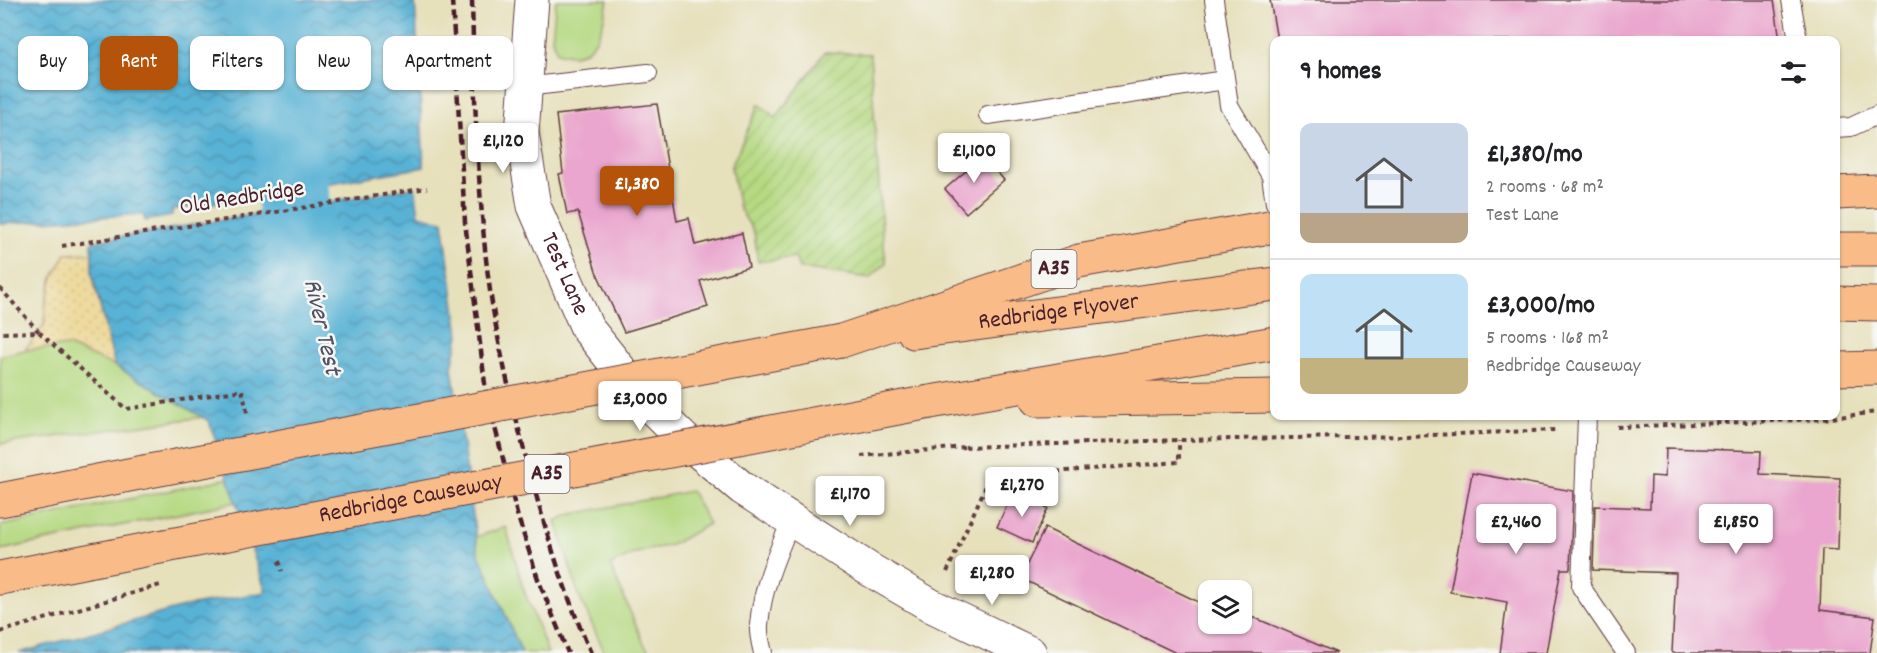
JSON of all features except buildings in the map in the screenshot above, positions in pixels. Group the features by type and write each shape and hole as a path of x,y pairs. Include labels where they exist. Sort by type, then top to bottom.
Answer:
{"main road":[{"path":"1840,193 1877,191"},
{"name":"A35","path":"0,500 841,341 1079,261 1270,227"},
{"path":"1840,249 1877,249"},
{"name":"Redbridge Flyover","path":"841,341 1270,285"},
{"path":"1840,303 1877,304"},
{"name":"A35","path":"930,402 1270,344"},
{"path":"1840,369 1877,368"},
{"name":"A35","path":"930,402 1270,396"},
{"name":"Redbridge Causeway","path":"0,578 930,402"}],"street":[{"name":"Test Lane","path":"532,0 522,133 534,207 587,328 645,401 685,440 742,488 791,521 932,606 1030,653"}],"lane":[{"path":"1214,0 1229,105 1270,171"},
{"path":"1791,0 1796,36"},
{"path":"525,87 648,73"},
{"path":"988,115 1225,80"},
{"path":"1840,128 1851,127 1877,115"},
{"path":"1586,422 1581,587 1626,653"},
{"path":"763,653 758,627 766,588 771,567 791,521"}],"path":[{"name":"Old Redbridge","path":"63,246 427,188"},
{"path":"0,288 39,332 0,333"},
{"path":"1840,417 1877,412"},
{"path":"965,447 1407,436 1586,422 1744,420"},
{"path":"932,606 990,477 1179,462 1179,440"}],"green space":[{"path":"556,0 608,0 603,22 594,42 580,54 570,55 557,52 552,39"},
{"path":"825,52 870,54 886,263 870,278 799,268 795,257 758,262 754,232 739,208 731,167 759,104 776,118"},
{"path":"68,346 115,366 204,417 0,444 0,356 25,350"},
{"path":"229,478 237,502 0,550 0,526"},
{"path":"691,491 709,524 671,545 636,553 610,565 650,653 605,653 579,596 556,521 568,515"},
{"path":"506,527 523,588 548,653 522,653 478,552 476,537"}],"sand":[{"path":"92,253 92,274 115,366 68,346 25,350 44,325 46,301 53,277 66,254"}],"water":[{"path":"0,0 415,0 417,36 383,36 383,90 420,90 424,167 172,210 172,216 145,221 143,214 0,224"},
{"path":"415,187 419,215 443,221 459,335 452,367 478,552 522,653 19,653 187,606 266,592 209,421 115,366 92,274 92,242"}],"waterway":[{"name":"River Test","path":"260,0 283,54 294,207 316,304"}],"railway":[{"path":"452,0 465,222 486,392 517,514 538,579 568,653"},
{"path":"472,0 480,194 486,259 497,331 518,426 545,527 571,604 591,653"}]}
